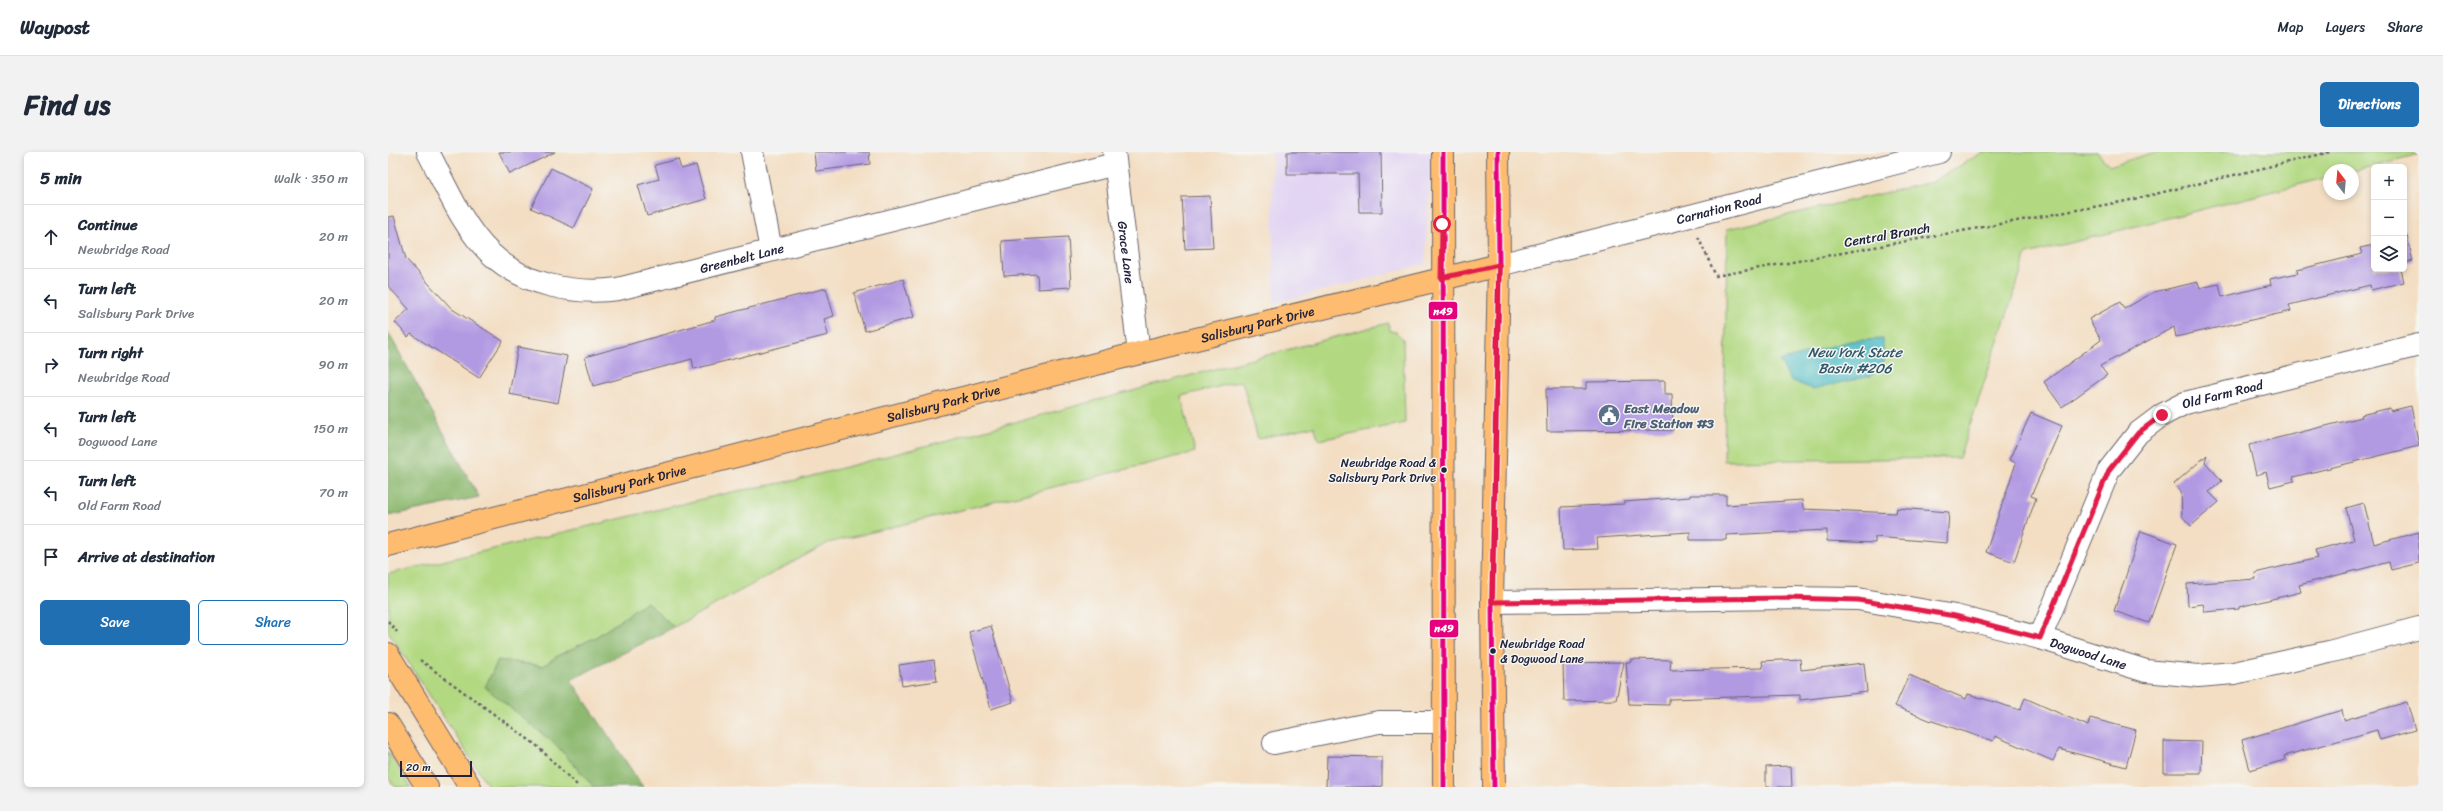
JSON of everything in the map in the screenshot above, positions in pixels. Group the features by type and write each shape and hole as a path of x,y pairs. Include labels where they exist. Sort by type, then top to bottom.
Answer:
{"main road":[{"path":"1442,152 1441,278 1444,787"},
{"path":"1494,787 1492,602 1499,265 1498,152"},
{"name":"Salisbury Park Drive","path":"395,543 1139,353 1499,265"},
{"path":"388,654 470,787"},
{"path":"388,724 428,787"}],"street":[{"name":"Greenbelt Lane","path":"428,152 469,227 490,253 508,267 544,284 593,292 618,289 770,250 1114,158"},
{"path":"752,152 770,250"},
{"name":"Carnation Road","path":"1499,265 1939,152"},
{"name":"Grace Lane","path":"1114,158 1139,353"},
{"name":"Old Farm Road","path":"2040,638 2109,470 2138,433 2162,415 2185,403 2419,345"},
{"name":"Dogwood Lane","path":"1492,602 1787,598 1858,600 1955,616 2040,638 2146,672 2198,676 2234,673 2329,652 2419,628"},
{"path":"1274,743 1379,722 1444,722"}],"path":[{"name":"Central Branch","path":"1688,217 1716,276 2126,201 2330,152"},
{"path":"388,621 398,634"},
{"path":"419,658 536,745 579,787"}],"shaded area":[{"path":"1272,152 1432,152 1425,264 1274,303"}],"green space":[{"path":"1983,152 2097,152 2109,166 2155,152 2419,152 2419,154 2380,164 2371,164 2371,166 2359,169 2359,164 2323,164 2323,179 2027,254 1959,458 1724,461 1727,229 1932,182"},
{"path":"1388,323 1390,331 1396,332 1403,339 1405,423 1319,440 1314,426 1258,439 1242,381 1181,396 1195,452 828,543 674,627 647,603 596,637 557,656 543,666 498,660 556,745 594,787 489,787 388,631 388,574 732,492 797,480"},
{"path":"388,332 479,497 388,516"},
{"path":"647,602 674,627 571,680 643,787 594,787 556,745 485,687 498,660 543,666 557,656 596,637"},
{"path":"388,752 411,787 395,787 388,777"}],"water":[{"name":"New York State Basin #206","path":"1883,339 1884,362 1871,376 1812,389 1790,380 1780,361 1850,341"}],"building":[{"path":"499,152 555,152 510,174"},
{"path":"814,152 869,152 870,164 816,171"},
{"path":"1287,152 1381,152 1382,212 1359,212 1358,174 1287,174"},
{"path":"678,159 681,169 696,165 706,199 647,216 638,185 659,179 655,165"},
{"path":"551,168 593,189 574,228 531,208"},
{"path":"1210,196 1213,248 1185,249 1182,197"},
{"path":"394,216 406,259 452,309 503,341 479,378 411,334 408,337 395,322 409,309 388,286 388,217"},
{"path":"2407,236 2413,261 2407,262"},
{"path":"1068,237 1071,287 1038,289 1037,274 1004,276 1002,241"},
{"path":"2371,246 2371,272 2402,272 2404,282 2371,290 2370,285 2289,305 2291,311 2176,337 2174,327 2100,366 2107,375 2062,407 2044,382 2101,340 2089,319 2120,302 2124,309 2154,292 2198,282 2200,288 2219,284 2222,297 2271,285 2270,279 2298,273 2297,270 2362,254 2360,248"},
{"path":"903,279 914,317 865,331 854,293"},
{"path":"826,288 834,316 824,319 828,335 694,369 692,359 593,386 585,357 715,320 715,317"},
{"path":"518,347 567,356 558,403 509,394"},
{"name":"East Meadow Fire Station #3","path":"1665,381 1665,394 1672,394 1673,430 1547,431 1546,389 1586,389 1586,382"},
{"path":"2411,406 2419,446 2293,477 2294,481 2270,487 2266,472 2256,475 2249,445 2362,417 2361,415 2390,408 2390,411"},
{"path":"2031,413 2062,426 2031,496 2036,498 2014,562 1986,552 2016,463 2010,460"},
{"path":"2207,455 2205,462 2222,481 2209,492 2219,502 2191,526 2182,516 2181,492 2174,484"},
{"path":"1690,495 1726,495 1726,505 1802,500 1803,509 1896,513 1897,508 1949,512 1947,543 1875,537 1875,543 1827,541 1827,530 1726,535 1726,540 1690,540 1690,532 1597,538 1598,549 1563,550 1561,507 1624,504 1624,502 1690,497"},
{"path":"2364,503 2374,544 2419,532 2419,563 2391,570 2389,562 2299,585 2301,592 2239,607 2239,609 2205,612 2203,604 2188,606 2187,584 2256,579 2255,573 2318,558 2315,550 2354,540 2346,508"},
{"path":"2141,531 2177,544 2149,623 2114,611"},
{"path":"991,626 1013,702 991,709 969,632"},
{"path":"1631,659 1671,660 1670,670 1763,668 1762,661 1800,659 1801,670 1864,663 1867,692 1800,700 1800,695 1669,699 1669,705 1629,704 1626,662 1631,662"},
{"path":"934,660 937,681 902,686 899,665"},
{"path":"1624,662 1616,700 1564,701 1563,663"},
{"path":"1909,675 1966,699 1968,694 2020,710 2025,698 2088,726 2090,718 2136,730 2126,767 2059,749 2053,761 1995,736 1993,741 1929,720 1895,706"},
{"path":"2407,702 2415,730 2380,740 2377,730 2284,756 2285,760 2250,770 2242,740 2342,710 2344,720"},
{"path":"2164,741 2202,742 2201,773 2164,773"},
{"path":"1327,756 1382,757 1382,787 1326,787"},
{"path":"1791,766 1792,787 1766,787 1766,767"}],"transit line":[{"name":"n49","path":"1443,152 1444,787"},
{"name":"n49","path":"1494,787 1492,602 1499,265 1498,152"}],"place":[{"name":"East Meadow Fire Station #3","path":"1609,415"},
{"name":"Newbridge Road & Salisbury Park Drive","path":"1444,470"},
{"name":"Newbridge Road & Dogwood Lane","path":"1493,651"}],"route":[{"path":"1442,224 1441,278 1499,265 1492,602 1787,598 1858,600 1955,616 2040,638 2109,470 2138,433 2162,415"}]}
